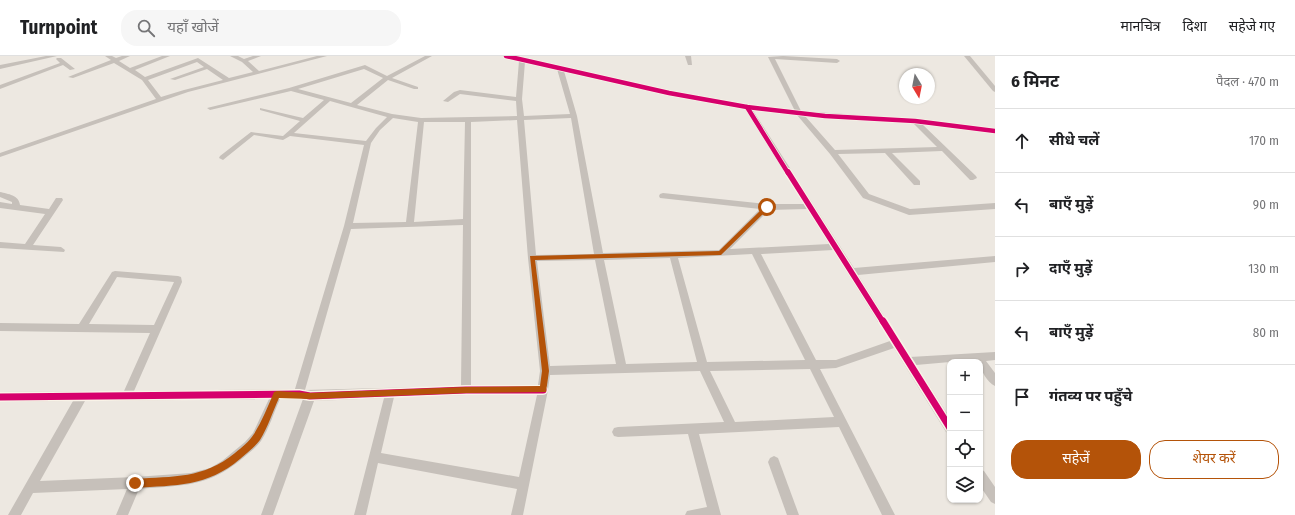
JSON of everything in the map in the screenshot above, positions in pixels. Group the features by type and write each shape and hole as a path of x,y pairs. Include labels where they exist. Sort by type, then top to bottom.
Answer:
{"street":[{"path":"0,67 55,56 72,69"},
{"path":"108,56 144,79 160,100"},
{"path":"71,77 127,56"},
{"path":"130,70 167,56"},
{"path":"233,56 244,61 258,72"},
{"path":"244,61 258,56"},
{"path":"0,155 186,91 324,56"},
{"path":"352,105 387,78 428,56"},
{"path":"506,56 522,60 530,59 560,68 669,93 747,107 799,113 915,121 995,131"},
{"path":"688,56 690,64"},
{"path":"837,60 771,56 799,113 833,152 862,192 872,199 909,212 995,206"},
{"path":"967,56 995,90"},
{"path":"144,79 199,60 227,80"},
{"path":"517,515 546,371 532,258 519,98 522,60"},
{"path":"0,87 64,63"},
{"path":"173,79 208,67"},
{"path":"210,108 290,89 365,67 387,78 416,88"},
{"path":"560,68 574,116 599,256 622,368"},
{"path":"290,89 392,116 421,120 468,120 574,116"},
{"path":"446,101 456,93 460,92 519,98"},
{"path":"283,139 329,99"},
{"path":"747,107 947,423"},
{"path":"262,109 305,120"},
{"path":"267,515 305,395 368,143 378,128 392,116"},
{"path":"410,225 421,120"},
{"path":"466,390 466,222 468,120"},
{"path":"915,121 972,178"},
{"path":"223,158 252,133 283,139 368,143"},
{"path":"833,152 943,149"},
{"path":"886,150 917,183"},
{"path":"0,194 15,200 16,207"},
{"path":"663,196 767,207 809,206"},
{"path":"27,247 60,200"},
{"path":"0,205 51,212"},
{"path":"721,253 767,207"},
{"path":"348,226 466,222"},
{"path":"0,245 61,250"},
{"path":"532,258 673,255 835,247"},
{"path":"755,251 889,515"},
{"path":"673,255 703,366 732,428"},
{"path":"851,272 995,259"},
{"path":"82,327 115,274 176,278 178,280 127,395"},
{"path":"0,327 157,329"},
{"path":"546,371 844,363 896,343"},
{"path":"907,361 995,356"},
{"path":"977,357 995,381"},
{"path":"0,396 305,395 466,390 543,390"},
{"path":"360,515 390,392"},
{"path":"30,487 135,483 191,479 212,473 226,465 249,446 257,437 277,394"},
{"path":"14,515 82,396"},
{"path":"618,432 842,422"},
{"path":"691,515 715,514 692,429"},
{"path":"374,456 523,484"},
{"path":"774,462 793,515"},
{"path":"983,480 995,498"},
{"path":"122,515 135,483"}],"cycle path":[{"path":"506,56 669,93 747,107 825,116 915,121 995,131"},
{"path":"747,107 947,423"},
{"path":"0,397 299,394 310,396 466,390 543,390"}],"route":[{"path":"135,483 191,479 212,473 226,465 239,456 257,437 277,394 299,394 310,396 466,390 543,390 546,371 532,258 721,253 767,207"}]}
